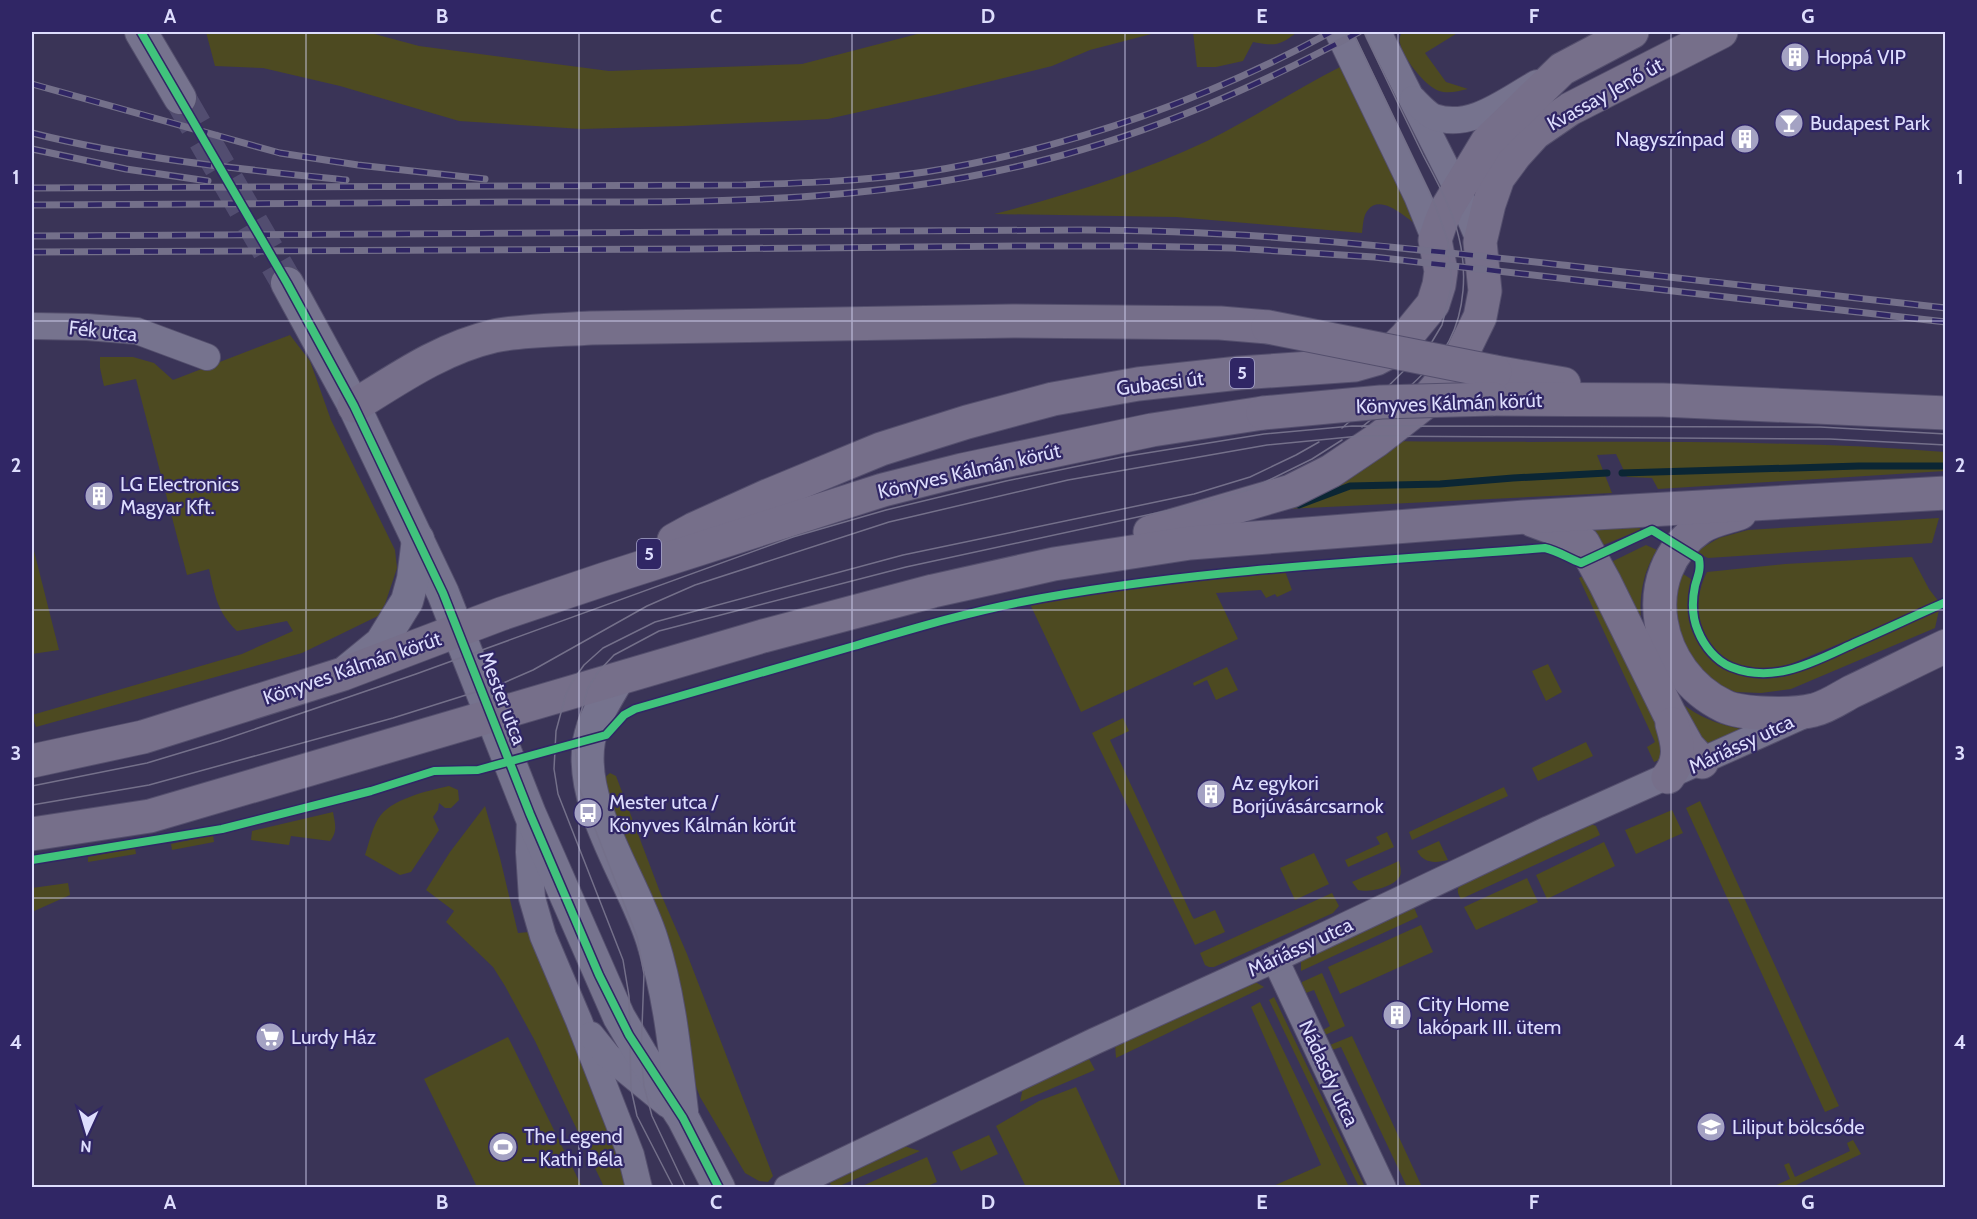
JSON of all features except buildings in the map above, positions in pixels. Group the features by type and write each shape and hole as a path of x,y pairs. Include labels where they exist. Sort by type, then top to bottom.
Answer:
{"main road":[{"name":"Kvassay Jenő út","path":"1435,240 1444,215 1487,142 1562,69 1631,32"},
{"path":"1631,32 1605,54 1602,61 1604,69 1610,75 1618,77 1645,71"},
{"name":"Kvassay Jenő út","path":"1480,242 1498,178 1535,133 1570,109 1721,32"},
{"name":"Gubacsi út","path":"605,579 694,529 767,496 881,449 967,422 1053,399 1138,384 1239,373 1355,365 1376,359 1393,350 1406,338 1433,304 1441,271 1435,240"},
{"path":"1054,564 1146,533 1291,491 1331,471 1384,435 1422,405 1458,362 1471,338 1480,317 1485,291 1480,242"},
{"path":"354,406 431,359 462,345 496,336 591,328 1013,321 1198,322 1268,327 1494,386 1663,400 1946,413"},
{"name":"Könyves Kálmán körút","path":"32,761 143,737 343,674 459,630 605,579 883,490 962,470 1152,430 1263,413 1381,402 1494,386"},
{"path":"32,834 150,816 763,636 933,591 1054,564 1190,543 1525,518 1946,493"},
{"path":"1779,502 1703,525 1685,540 1665,573 1660,589 1659,610 1667,646 1678,668 1709,698 1726,708 1748,713 1815,710 1946,646"},
{"path":"1525,518 1570,534 1583,543 1669,713 1688,747 1702,762"},
{"path":"1668,777 1675,768 1678,750 1669,713"}],"street":[{"path":"141,32 180,98"},
{"name":"Gubacsi út","path":"1338,32 1417,196 1435,240"},
{"path":"1378,32 1458,191 1480,242"},
{"name":"Kvassay Jenő út","path":"1395,68 1411,98 1432,116 1455,122 1477,117 1562,69"},
{"name":"Mester utca","path":"286,284 354,406 418,539 459,630 530,814 619,1017 683,1118 719,1188"},
{"name":"Fék utca","path":"32,326 136,331 207,357"},
{"path":"343,674 381,643 407,601 413,579 418,539"},
{"name":"Mester utca","path":"618,679 601,708 589,740 588,763 591,786 601,821 651,936 663,976 683,1118"},
{"name":"Máriássy utca","path":"788,1188 1095,1041 1275,959 1549,829 1815,710"},
{"name":"Mester utca","path":"530,814 529,852 532,898 543,936 631,1155 639,1188"},
{"name":"Nádasdy utca","path":"1275,959 1383,1188"},
{"name":"Mester utca","path":"579,1021 608,1056 683,1118"}],"shaded area":[{"path":"206,32 367,32 419,46 609,71 802,64 925,32 1159,32 1090,50 1052,66 828,119 582,129 459,121 340,86 263,68 215,66"},
{"path":"1193,32 1297,32 1277,44 1253,42 1243,61 1216,67 1197,67"},
{"path":"1405,32 1459,32 1425,53 1446,82 1468,89 1442,92 1427,84 1402,49 1400,38"},
{"path":"1344,65 1420,228 1394,209 1380,204 1366,212 1362,233 1176,217 994,214 1102,182 1181,153 1224,132"},
{"path":"290,335 310,361 331,420 395,550 397,568 385,604 378,616 302,653 36,727 32,715 242,654 293,631 287,621 237,631 221,610 209,569 187,575 136,379 104,386 100,368 100,357 133,357 154,363 173,380"},
{"path":"1387,441 1736,443 1876,447 1945,452 1945,471 1658,489 1652,478 1627,477 1616,454 1597,455 1612,493 1286,509"},
{"path":"1939,518 1932,543 1708,558 1695,552 1719,538 1748,530"},
{"path":"1640,527 1640,530 1596,548 1578,529"},
{"path":"32,543 59,650 32,654"},
{"path":"1646,545 1657,550 1647,569 1642,590 1643,634 1659,676 1672,693 1695,713 1731,727 1747,730 1708,749 1695,738 1672,708 1603,566"},
{"path":"1912,557 1929,589 1939,602 1786,666 1757,670 1740,668 1715,652 1706,641 1701,628 1698,614 1699,600 1707,572 1785,564"},
{"path":"1285,571 1292,590 1277,597 1275,594 1266,598 1261,590 1216,593 1238,639 1081,712 1030,604 1112,590"},
{"path":"1680,572 1691,579 1689,603 1691,623 1702,648 1718,664 1749,677 1772,678 1794,673 1939,610 1935,628 1791,689 1761,693 1736,692 1712,682 1689,657 1673,615"},
{"path":"1588,573 1666,733 1661,759 1654,762 1647,747 1655,742 1579,578"},
{"path":"1548,664 1562,692 1546,701 1532,671"},
{"path":"1227,667 1238,690 1216,700 1207,680 1194,686 1193,683"},
{"path":"1123,718 1129,731 1110,740 1192,916 1194,919 1215,910 1225,932 1195,945 1092,733"},
{"path":"1586,742 1593,756 1538,781 1532,768"},
{"path":"610,773 616,776 773,1176 768,1182 759,1181 745,1173 700,1097 683,1052 611,820 604,778"},
{"path":"449,786 458,790 459,800 451,808 445,808 439,803 438,810 433,817 439,830 411,872 400,875 365,855 378,819 391,806 430,790"},
{"path":"1504,787 1508,796 1412,840 1409,832"},
{"path":"1700,801 1839,1106 1825,1112 1686,808"},
{"path":"485,806 518,933 529,932 570,1034 579,1040 625,1187 604,1187 535,1041 505,986 493,967 446,922 454,911 426,890 450,852"},
{"path":"1672,810 1683,833 1636,854 1625,830"},
{"path":"333,812 335,831 330,841 291,836 289,845 251,840 252,831"},
{"path":"1591,824 1596,826 1600,835 1461,899 1458,891 1462,883"},
{"path":"1387,832 1394,847 1348,867 1345,860 1380,844 1376,837"},
{"path":"213,835 214,842 172,850 171,844"},
{"path":"1439,841 1448,860 1431,862 1417,851"},
{"path":"1604,842 1615,866 1547,899 1536,875"},
{"path":"135,848 136,854 88,862 88,857"},
{"path":"1314,853 1329,884 1295,900 1280,868"},
{"path":"1399,861 1400,876 1387,886 1363,891 1358,890 1352,882"},
{"path":"1527,878 1538,902 1476,930 1464,907"},
{"path":"68,883 70,895 32,912 32,888"},
{"path":"1332,893 1339,906 1333,913 1214,967 1205,965 1200,953"},
{"path":"1413,905 1418,917 1301,971 1301,959"},
{"path":"1421,925 1433,952 1340,994 1328,967"},
{"path":"1322,973 1345,1026 1325,1035 1323,1030 1330,1026 1314,990 1303,994 1301,988 1302,982"},
{"path":"1249,983 1257,983 1264,987 1116,1058 1115,1044"},
{"path":"1274,997 1365,1187 1359,1187 1269,1000"},
{"path":"1260,1002 1349,1187 1271,1187 1321,1165 1251,1007"},
{"path":"1352,1036 1422,1187 1407,1187 1341,1047 1332,1050 1330,1045"},
{"path":"508,1037 582,1187 477,1187 424,1079"},
{"path":"1088,1057 1095,1070 1020,1102 1024,1083"},
{"path":"1076,1087 1122,1187 1026,1187 996,1126 1039,1101"},
{"path":"989,1135 998,1154 961,1171 952,1152"},
{"path":"1853,1140 1861,1154 1792,1187 1772,1187 1790,1179 1784,1165 1789,1163 1795,1177 1850,1151 1847,1143"},
{"path":"904,1146 920,1151 837,1187 832,1187 828,1180"},
{"path":"927,1157 937,1182 925,1187 860,1187"}],"waterway":[{"path":"1622,473 1859,466 1946,466"},
{"path":"1299,505 1350,486 1440,484 1607,473"}],"tunnel":[{"path":"180,98 287,283"}],"tram line":[{"path":"1342,428 1430,345 1442,325 1452,285 1448,241 1434,202 1353,32"},
{"path":"1362,427 1409,387 1442,352 1458,317 1464,277 1462,251 1448,206 1364,32"},
{"path":"32,786 147,763 220,741 416,674 793,537 886,510 1006,481 1122,457 1264,434 1352,426 1820,427 1946,434"},
{"path":"32,805 149,785 393,718 501,684 533,670 647,606 695,585 889,522 1068,480 1267,445 1360,436 1830,439 1946,445"},
{"path":"686,1188 652,1116 644,1086 641,1054 644,974 637,937 578,785 575,744 578,722 588,688 598,672 614,655 659,631 906,567 1198,504 1251,489 1312,459 1342,440"},
{"path":"674,1188 637,1116 631,1089 629,996 623,960 558,794 554,769 556,731 566,694 584,665 603,648 655,622 903,555 1194,494 1250,477 1319,442"}],"railway":[{"path":"32,188 743,185 880,178 978,162 1082,136 1184,101 1234,80 1331,32"},
{"path":"32,205 720,201 785,198 915,186 980,175 1044,160 1126,136 1244,89 1359,32"},
{"path":"32,84 280,153 358,165 485,179"},
{"path":"32,133 149,156 346,180"},
{"path":"32,149 126,169 208,181"},
{"path":"32,236 1083,230 1206,233 1328,241 1449,253 1946,308"},
{"path":"32,252 1024,246 1232,248 1374,257 1946,322"}],"cycle path":[{"path":"141,32 287,283 354,406 443,593 530,814 599,975 629,1035 683,1118 719,1188"},
{"path":"32,860 222,829 371,791 434,771 478,770 606,735 624,715 635,709 916,628 1021,602 1151,582 1282,568 1545,548 1581,563 1652,530 1699,559 1693,597 1694,614 1696,626 1707,647 1720,661 1731,667 1748,672 1764,673 1780,672 1811,663 1946,602"}],"place":[{"name":"Hoppá VIP","path":"1795,57"},
{"name":"Budapest Park","path":"1789,123"},
{"name":"Nagyszínpad","path":"1745,139"},
{"name":"LG Electronics Magyar Kft.","path":"99,496"},
{"name":"Az egykori Borjúvásárcsarnok","path":"1211,794"},
{"name":"Mester utca / Könyves Kálmán körút","path":"588,813"},
{"name":"City Home lakópark III. ütem","path":"1397,1015"},
{"name":"Lurdy Ház","path":"270,1037"},
{"name":"Liliput bölcsőde","path":"1711,1127"},
{"name":"The Legend – Kathi Béla","path":"503,1147"}]}
